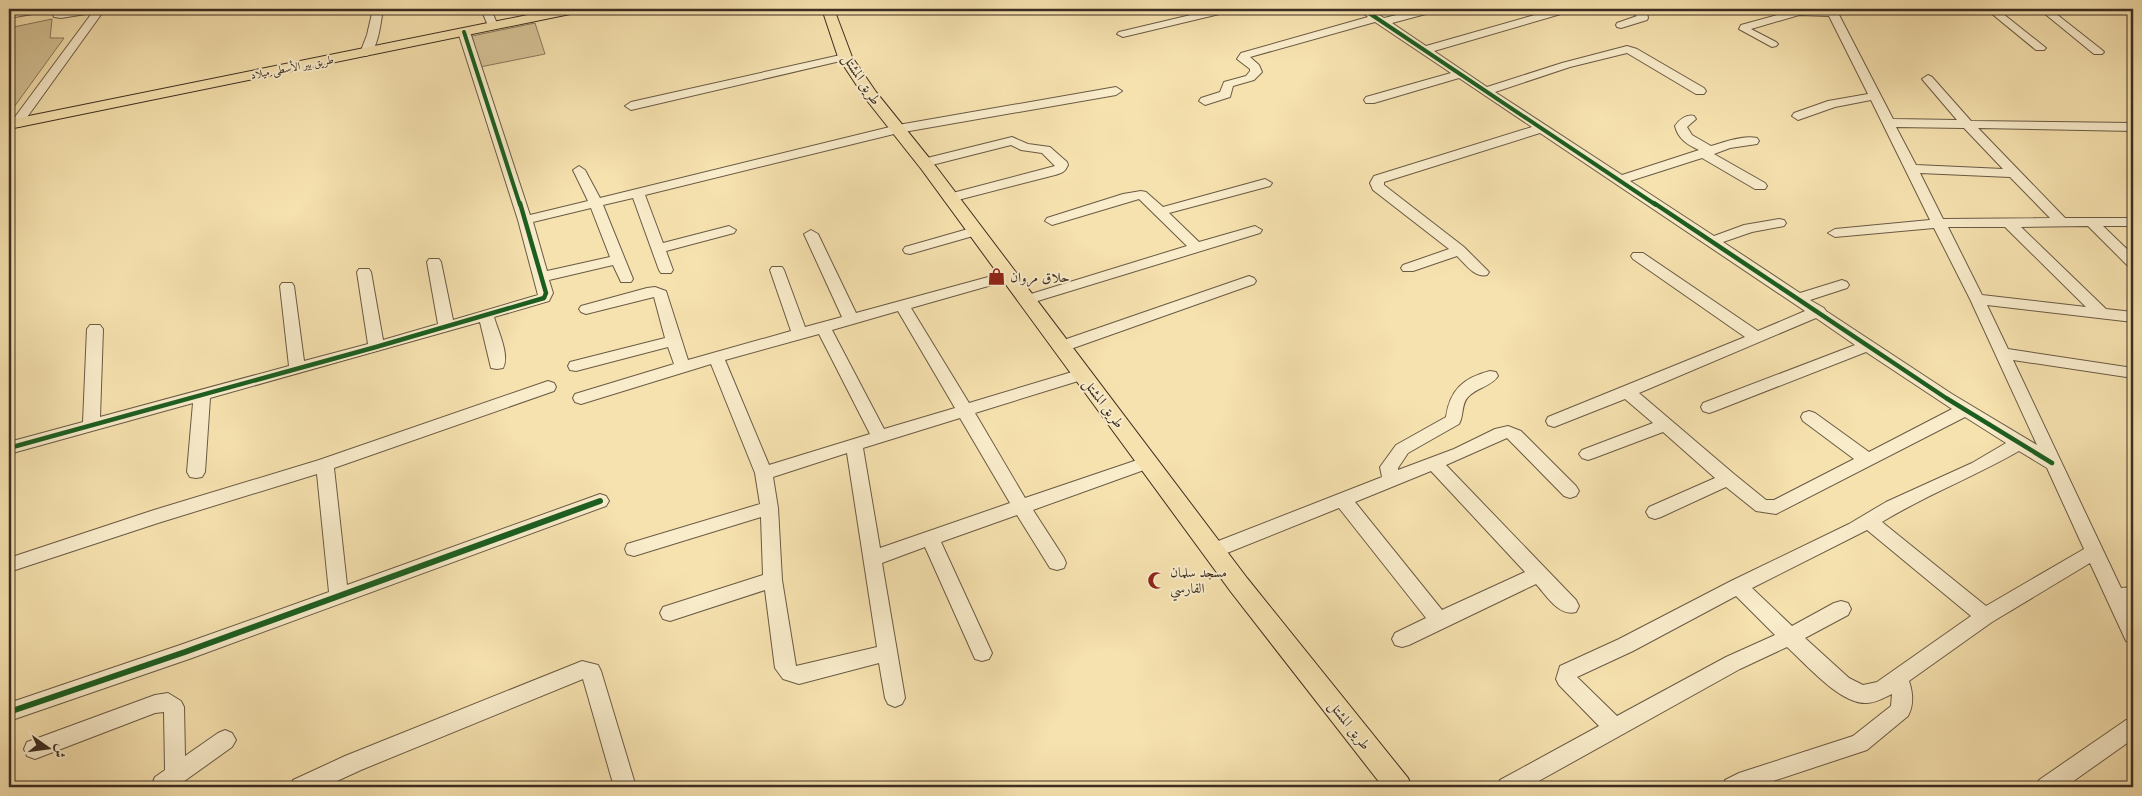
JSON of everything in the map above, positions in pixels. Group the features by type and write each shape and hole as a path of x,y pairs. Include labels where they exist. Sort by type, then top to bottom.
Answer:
{"main road":[{"name":"طريق بير الأسطى ميلاد","path":"12,124 575,9"},
{"name":"طريق المشتل","path":"828,9 845,57 870,95 924,163 1060,347 1215,550 1239,585 1399,787"}],"street":[{"path":"9,15 44,9"},
{"path":"60,9 58,15 98,9"},
{"path":"12,124 98,9"},
{"path":"366,53 373,35 378,9"},
{"path":"486,9 493,26"},
{"path":"1122,34 1228,9"},
{"path":"1363,9 1800,298 1965,410 2052,462"},
{"path":"1205,101 1226,94 1228,84 1250,78 1256,72 1255,67 1242,59 1245,54 1379,20 1433,9"},
{"path":"1518,9 1534,18"},
{"path":"1425,50 1567,9"},
{"path":"1621,25 1643,18 1643,15 1631,9"},
{"path":"1991,9 2040,48"},
{"path":"2044,9 2098,52"},
{"path":"1772,44 1744,29 1745,27 1799,12 1832,11 1977,298 2133,635"},
{"path":"9,448 376,347 446,325 544,298 546,293 525,220 464,32"},
{"path":"1486,91 1566,65 1626,49 1633,51 1700,91"},
{"path":"631,106 845,57"},
{"path":"1370,100 1461,74"},
{"path":"1928,79 1968,125 2062,223"},
{"path":"525,220 898,129 1116,91"},
{"path":"1798,116 1832,104 1876,96"},
{"path":"1690,120 1681,126 1685,136 1760,186"},
{"path":"1890,123 2133,127"},
{"path":"1482,272 1459,250 1378,187 1377,183 1379,179 1542,128"},
{"path":"924,163 1012,141 1025,147 1046,150 1062,165 1060,169 950,198"},
{"path":"1620,180 1706,151 1753,141"},
{"path":"579,170 595,202 626,279"},
{"path":"1913,170 2014,173"},
{"path":"1159,212 1265,183"},
{"path":"638,193 666,270"},
{"path":"1052,221 1135,195 1145,198 1197,248"},
{"path":"1835,233 1939,223 2133,222"},
{"path":"1714,241 1749,228 1779,223"},
{"path":"2009,223 2102,314"},
{"path":"2092,223 2133,262"},
{"path":"658,249 729,230"},
{"path":"1026,300 1255,230"},
{"path":"910,250 975,231"},
{"path":"811,234 851,319"},
{"path":"1408,268 1459,250"},
{"path":"1638,256 1757,338"},
{"path":"542,277 618,260"},
{"path":"434,262 446,325"},
{"path":"777,270 800,334"},
{"path":"364,272 376,347"},
{"path":"581,398 716,357 1008,276"},
{"path":"1060,347 1250,281"},
{"path":"1800,298 1842,285"},
{"path":"287,286 297,368"},
{"path":"586,309 647,293 655,292 661,294 673,341 684,368"},
{"path":"1977,298 2133,318"},
{"path":"902,305 1021,506 1057,563"},
{"path":"1554,421 1819,311"},
{"path":"486,315 496,350 497,364"},
{"path":"823,327 880,437"},
{"path":"91,425 95,329"},
{"path":"576,366 673,341"},
{"path":"1709,407 1868,344"},
{"path":"2003,353 2133,373"},
{"path":"716,357 764,473 769,508 773,580 785,668 790,673 800,675 889,652"},
{"path":"764,473 1082,374"},
{"path":"1390,480 1389,467 1402,449 1453,420 1456,401 1460,395 1466,389 1490,376"},
{"path":"9,564 154,517 325,465 548,387"},
{"path":"1627,392 1762,506 1776,507 1866,459 1929,430 1965,410"},
{"path":"196,472 202,394"},
{"path":"1809,417 1866,459"},
{"path":"1588,454 1666,425"},
{"path":"1215,550 1434,464 1508,432 1521,440 1570,491"},
{"path":"1615,729 1566,679 1567,672 1626,645 1892,507 1978,467 2019,443"},
{"path":"854,445 874,558 895,698"},
{"path":"874,558 1149,462"},
{"path":"1434,464 1569,606"},
{"path":"325,465 339,596"},
{"path":"1656,512 1728,479"},
{"path":"1343,500 1439,620"},
{"path":"9,712 185,652 600,501"},
{"path":"634,549 769,508"},
{"path":"1868,521 1985,616"},
{"path":"930,538 982,652"},
{"path":"1738,586 1789,636 1852,691 1865,696 1872,695 1898,678 1985,616 2095,550"},
{"path":"1402,639 1539,574"},
{"path":"670,613 773,580"},
{"path":"2114,596 2133,595"},
{"path":"1508,787 1732,663 1804,630 1841,609"},
{"path":"301,787 353,763 582,670 591,671 625,787"},
{"path":"1734,787 1747,780 1860,743 1901,710 1902,691 1898,678"},
{"path":"36,749 155,704 168,702 174,707 176,768 167,783"},
{"path":"2046,787 2133,727"},
{"path":"167,783 225,740"}],"shaded area":[{"path":"52,19 50,38 64,38 9,114 9,28"},
{"path":"535,23 545,54 480,67 472,36"}],"cycle path":[{"path":"1363,9 1946,398 2052,463"},
{"path":"9,448 376,347 544,298 546,293 525,220 464,32"},
{"path":"9,712 185,652 600,501"}],"place":[{"name":"حلاق مروان","path":"996,277"},
{"name":"مسجد سلمان الفارسي","path":"1156,580"}]}
